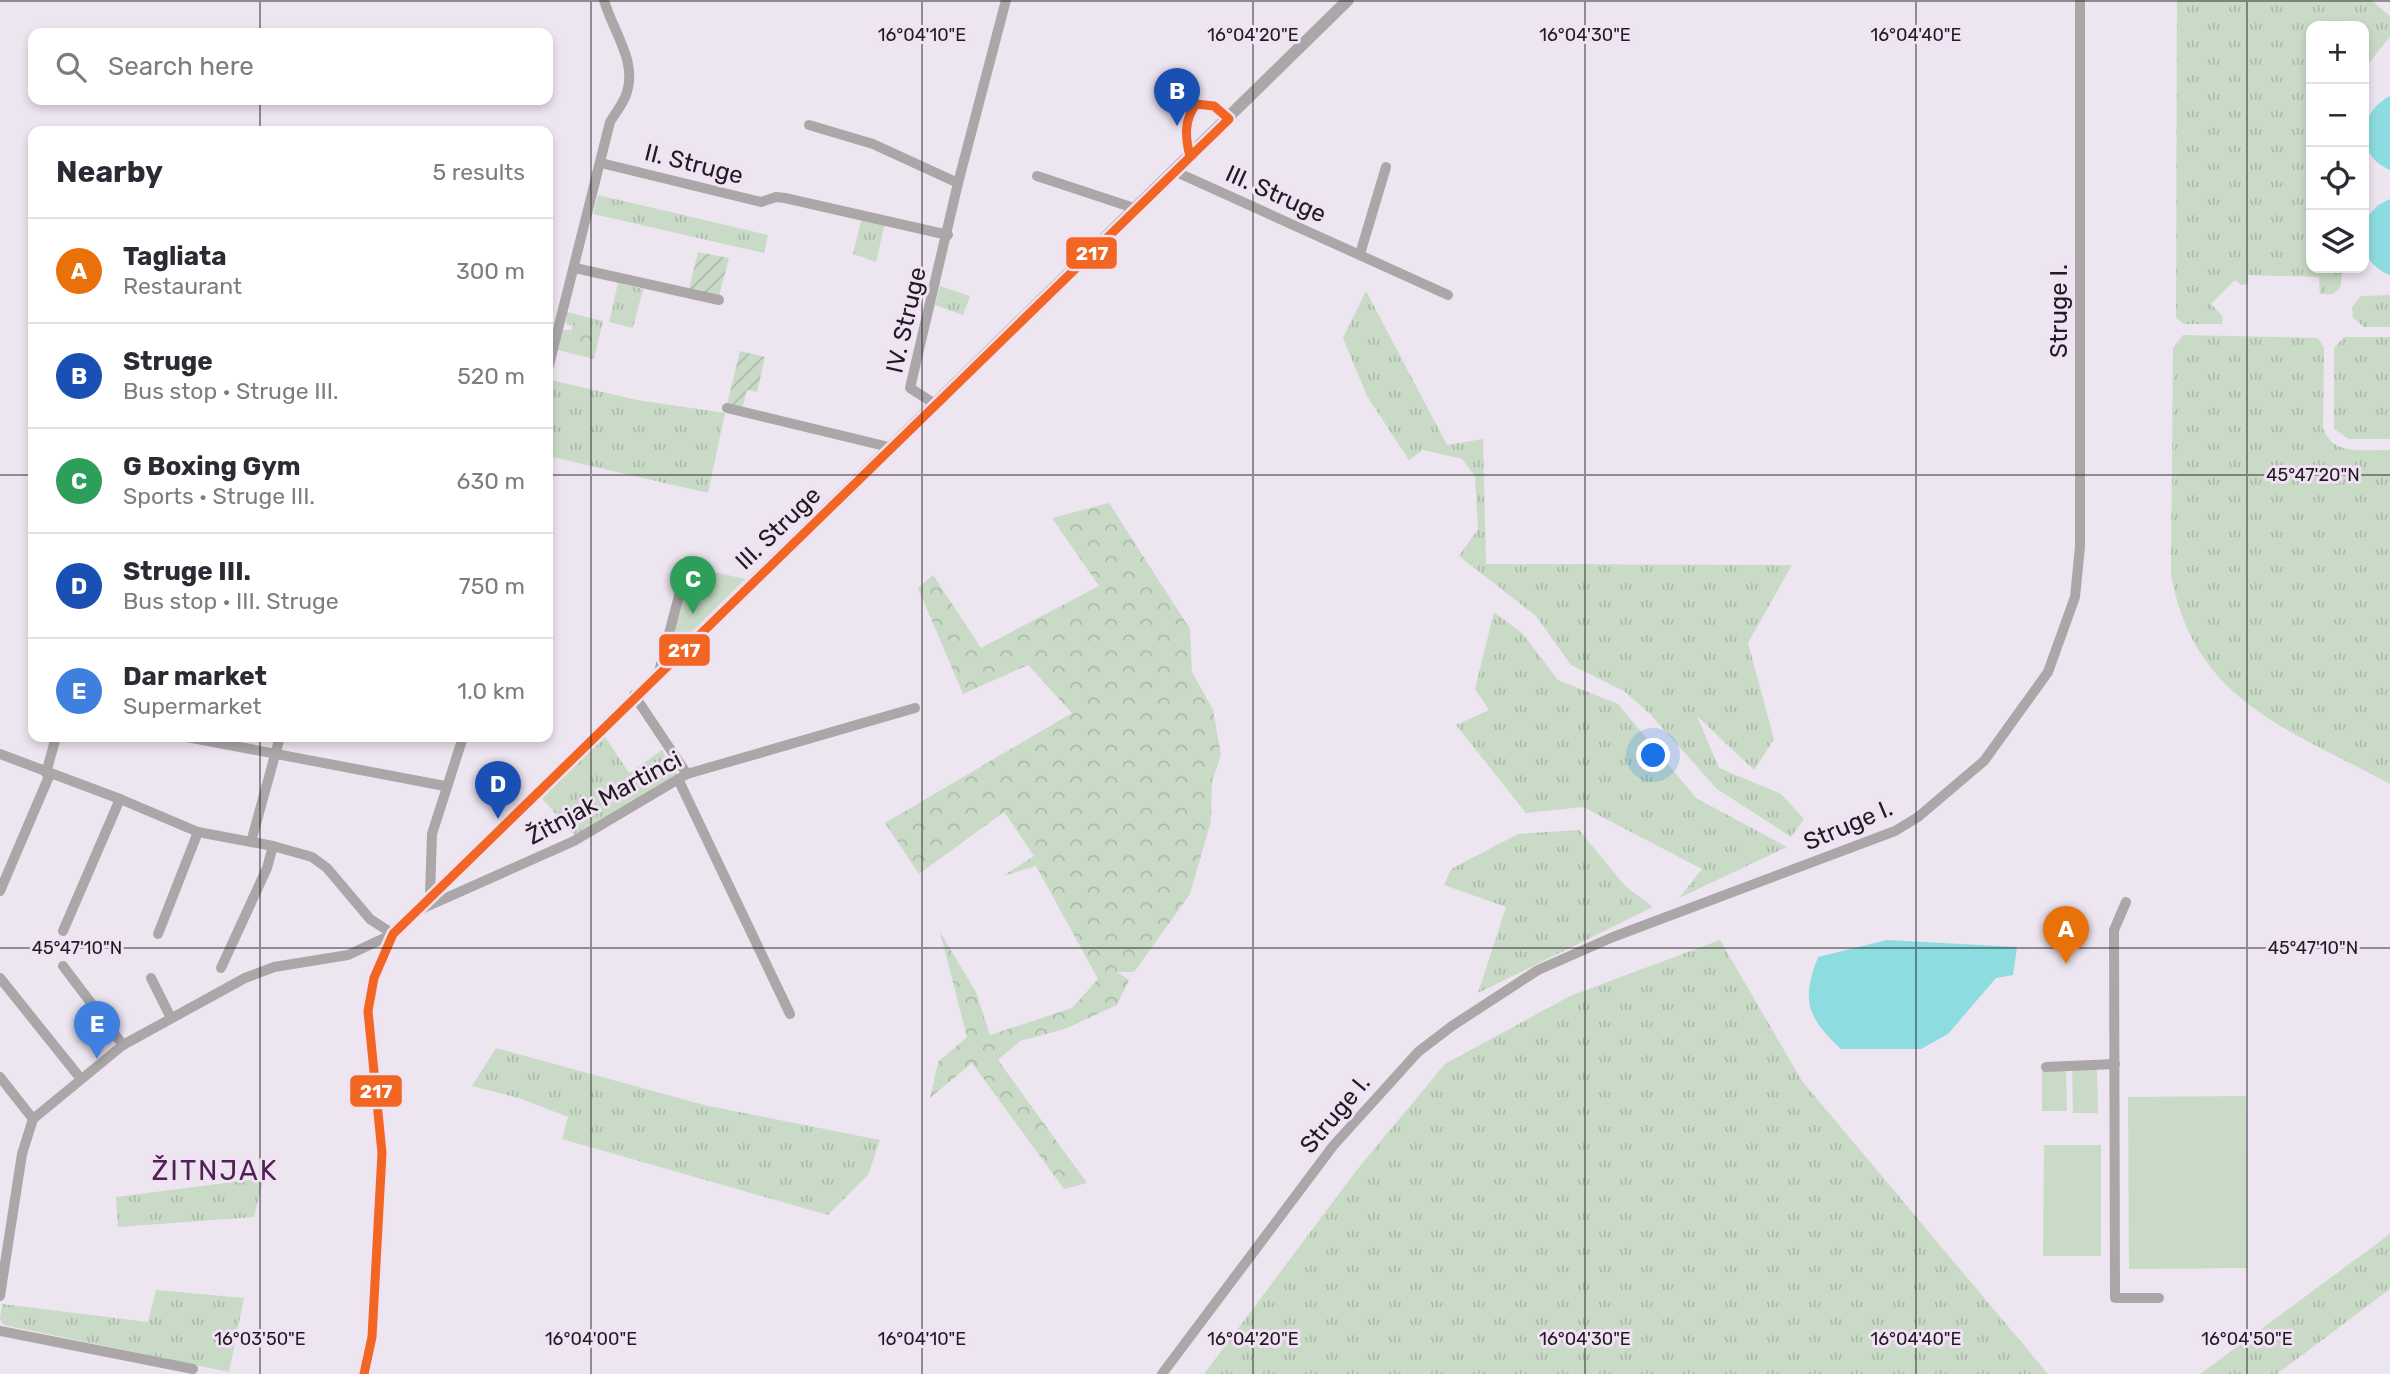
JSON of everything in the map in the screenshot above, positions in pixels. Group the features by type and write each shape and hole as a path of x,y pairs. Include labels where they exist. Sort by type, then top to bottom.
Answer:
{"street":[{"path":"553,350 610,122 628,90 630,72 604,0"},
{"name":"IV. Struge","path":"935,404 911,388 958,183 1006,0"},
{"name":"III. Struge","path":"410,914 1137,209 1348,0"},
{"name":"Struge I.","path":"1163,1374 1332,1146 1418,1052 1452,1026 1538,970 1614,937 1895,831 1918,817 1984,761 2048,673 2075,597 2080,547 2080,0"},
{"path":"810,125 873,144 958,183"},
{"name":"II. Struge","path":"601,163 761,202 776,197 948,235"},
{"path":"1360,254 1386,167"},
{"name":"III. Struge","path":"1174,172 1448,295"},
{"path":"1037,176 1137,209"},
{"path":"575,268 719,300"},
{"path":"727,408 889,447"},
{"path":"659,673 688,561"},
{"path":"634,695 682,777 790,1014"},
{"name":"Žitnjak Martinci","path":"364,1374 372,1337 382,1153 370,1049 368,1003 374,978 393,934 410,914 574,841 682,777 915,708"},
{"path":"0,891 48,774 55,742"},
{"path":"213,742 445,786"},
{"path":"251,842 279,742"},
{"path":"430,895 432,834 445,786 461,742"},
{"path":"0,754 120,799 198,832 304,854 321,863 370,919 393,934"},
{"path":"63,931 120,799"},
{"path":"158,934 198,832"},
{"path":"221,968 267,868 273,846"},
{"path":"2126,902 2114,930 2115,1298 2160,1298"},
{"path":"0,1291 22,1154 33,1119 124,1045 258,971 348,955 393,934"},
{"path":"63,966 124,1045"},
{"path":"0,978 81,1079"},
{"path":"150,978 171,1018"},
{"path":"2046,1067 2115,1065"},
{"path":"0,1077 33,1119"},
{"path":"0,1331 193,1369"}],"green space":[{"path":"2177,0 2371,0 2390,16 2390,37 2369,63 2369,21 2306,21 2306,273 2342,273 2340,288 2333,294 2320,294 2319,277 2248,275 2248,284 2241,285 2235,280 2211,304 2223,317 2222,324 2184,324 2176,318"},
{"path":"598,195 768,235 764,253 593,214"},
{"path":"862,217 885,223 876,262 853,254"},
{"path":"698,252 729,258 719,296 689,289"},
{"path":"618,283 643,289 633,328 609,322"},
{"path":"940,286 970,296 963,315 935,305"},
{"path":"1366,291 1447,445 1483,439 1486,564 1792,565 1748,643 1774,739 1754,770 1697,716 1719,768 1781,794 1804,819 1791,837 1717,789 1650,714 1624,691 1571,665 1536,616 1459,556 1478,529 1475,476 1462,459 1423,450 1409,460 1367,396 1343,338"},
{"path":"2390,295 2390,327 2364,327 2353,318 2352,307 2361,296"},
{"path":"567,312 603,321 594,359 558,350 563,330 571,330 568,348 592,352 574,320 572,326 566,324"},
{"path":"574,319 598,325 591,353 567,348"},
{"path":"2183,335 2318,338 2324,348 2323,428 2327,437 2334,444 2351,450 2390,450 2390,784 2282,727 2251,706 2223,682 2200,653 2183,617 2171,574 2173,348"},
{"path":"2344,337 2390,337 2390,439 2349,439 2334,429 2334,348"},
{"path":"740,351 765,357 757,392 747,390 742,409 727,404"},
{"path":"553,380 637,400 725,413 708,493 553,457"},
{"path":"1109,503 1190,629 1192,672 1213,710 1221,755 1212,781 1211,821 1190,894 1134,972 1117,972 1129,980 1117,1005 1065,1029 1020,1041 998,1060 1087,1183 1064,1189 972,1063 930,1098 938,1062 967,1037 940,932 976,992 990,1035 1072,1008 1098,979 1036,866 1003,876 1034,856 1004,812 919,874 885,823 1072,713 1028,665 963,694 918,588 933,575 981,648 1099,586 1052,518"},
{"path":"688,566 745,579 671,652 666,648"},
{"path":"1494,612 1522,633 1558,680 1618,704 1696,798 1787,847 1679,898 1702,869 1583,807 1526,813 1456,725 1489,710 1475,689"},
{"path":"604,735 629,773 662,750 677,775 576,837 539,795"},
{"path":"1579,830 1625,886 1653,907 1478,993 1506,907 1444,885 1451,869 1518,834"},
{"path":"1720,940 1802,1081 2048,1374 1204,1374 1356,1171 1445,1064 1570,996"},
{"path":"496,1048 704,1105 880,1140 868,1175 828,1215 562,1139 568,1117 519,1098 472,1086"},
{"path":"2072,1068 2097,1068 2098,1113 2073,1113"},
{"path":"2042,1069 2066,1069 2067,1111 2042,1111"},
{"path":"2246,1096 2247,1268 2129,1269 2128,1097"},
{"path":"2044,1145 2101,1145 2101,1256 2043,1256"},
{"path":"264,1178 254,1217 118,1227 116,1197"},
{"path":"2390,1234 2390,1289 2277,1374 2200,1374"},
{"path":"156,1290 244,1298 229,1372 4,1325 0,1320 2,1304 148,1322"}],"water":[{"path":"2390,96 2390,170 2378,163 2369,152 2369,116 2379,103"},
{"path":"2390,199 2390,275 2381,271 2369,258 2369,215 2378,205"},
{"path":"1887,940 2017,947 2013,975 1996,978 1948,1034 1921,1049 1841,1049 1821,1027 1810,1007 1810,985 1818,957"}],"transit line":[{"name":"217","path":"364,1374 372,1337 382,1153 368,1011 374,978 393,934 1229,119 1214,106 1196,104 1189,116 1187,142 1190,156"}],"place":[{"name":"Struge","path":"1177,126"},
{"name":"G Boxing Gym","path":"693,614"},
{"name":"Struge III.","path":"498,819"},
{"name":"Tagliata","path":"2066,964"},
{"name":"Dar market","path":"97,1059"}],"district":[{"name":"ŽITNJAK","path":"215,1170"}]}
